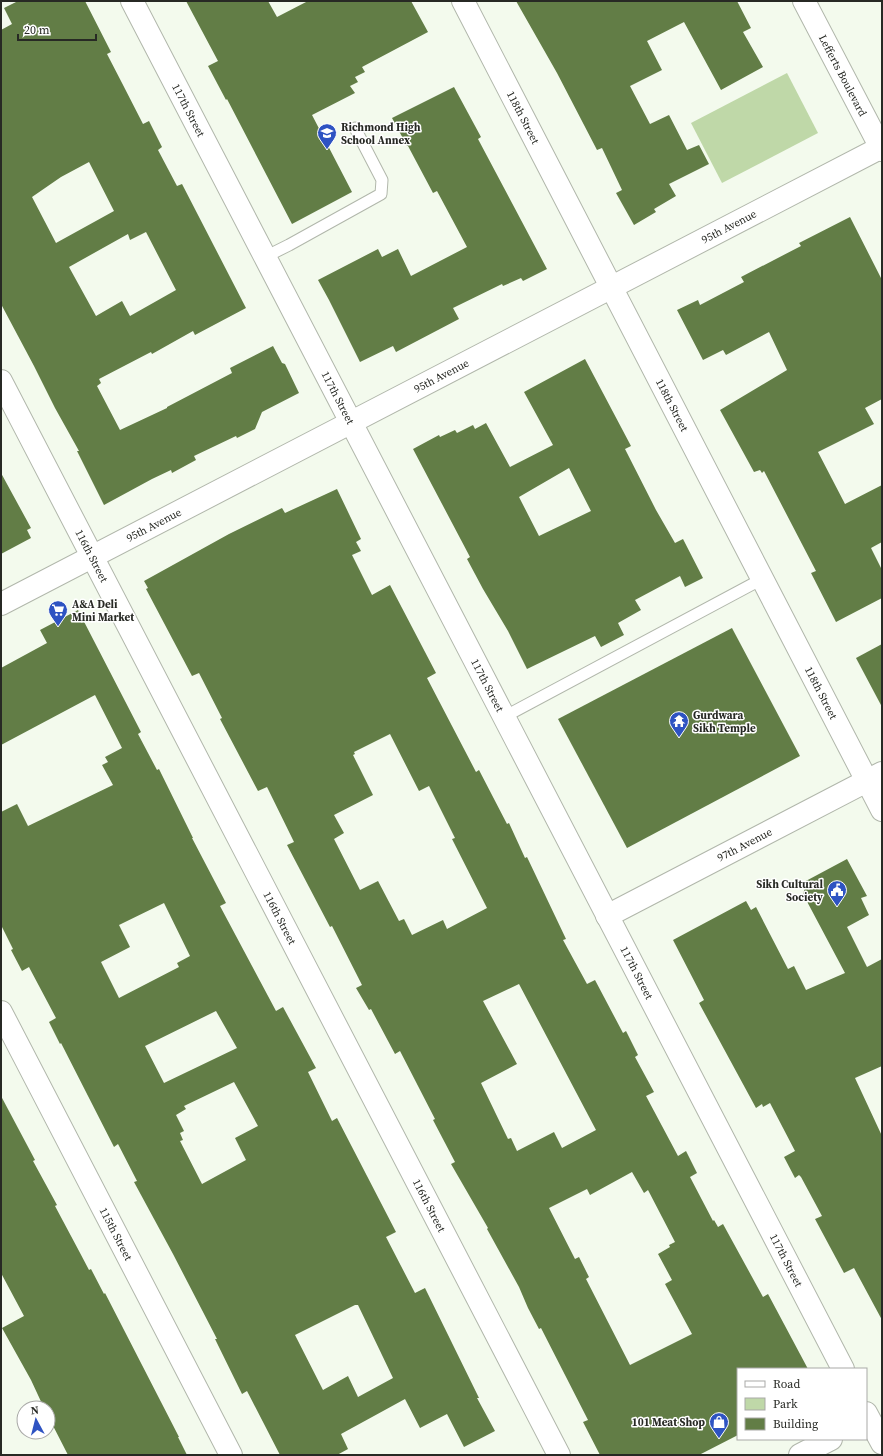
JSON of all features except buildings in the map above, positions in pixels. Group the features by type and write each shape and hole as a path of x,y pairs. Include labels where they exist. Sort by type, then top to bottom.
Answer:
{"street":[{"name":"117th Street","path":"132,1 842,1368"},
{"name":"118th Street","path":"462,1 762,579 874,776 882,810"},
{"name":"Lefferts Boulevard","path":"804,1 882,148"},
{"name":"95th Avenue","path":"1,604 882,148"},
{"name":"116th Street","path":"1,382 559,1455"},
{"name":"97th Avenue","path":"607,916 874,776"},
{"name":"115th Street","path":"1,1012 231,1455"},
{"path":"871,1416 882,1443"},
{"path":"800,1455 829,1440"}],"lane":[{"path":"264,257 289,245 381,194 382,180 355,128"},
{"path":"504,717 762,579"}],"green space":[{"path":"787,73 818,133 722,183 691,123"}],"place":[{"name":"Richmond High School Annex","path":"327,150"},
{"name":"A&A Deli Mini Market","path":"58,627"},
{"name":"Gurdwara Sikh Temple","path":"679,738"},
{"name":"Sikh Cultural Society","path":"837,907"},
{"name":"101 Meat Shop","path":"719,1439"}]}
